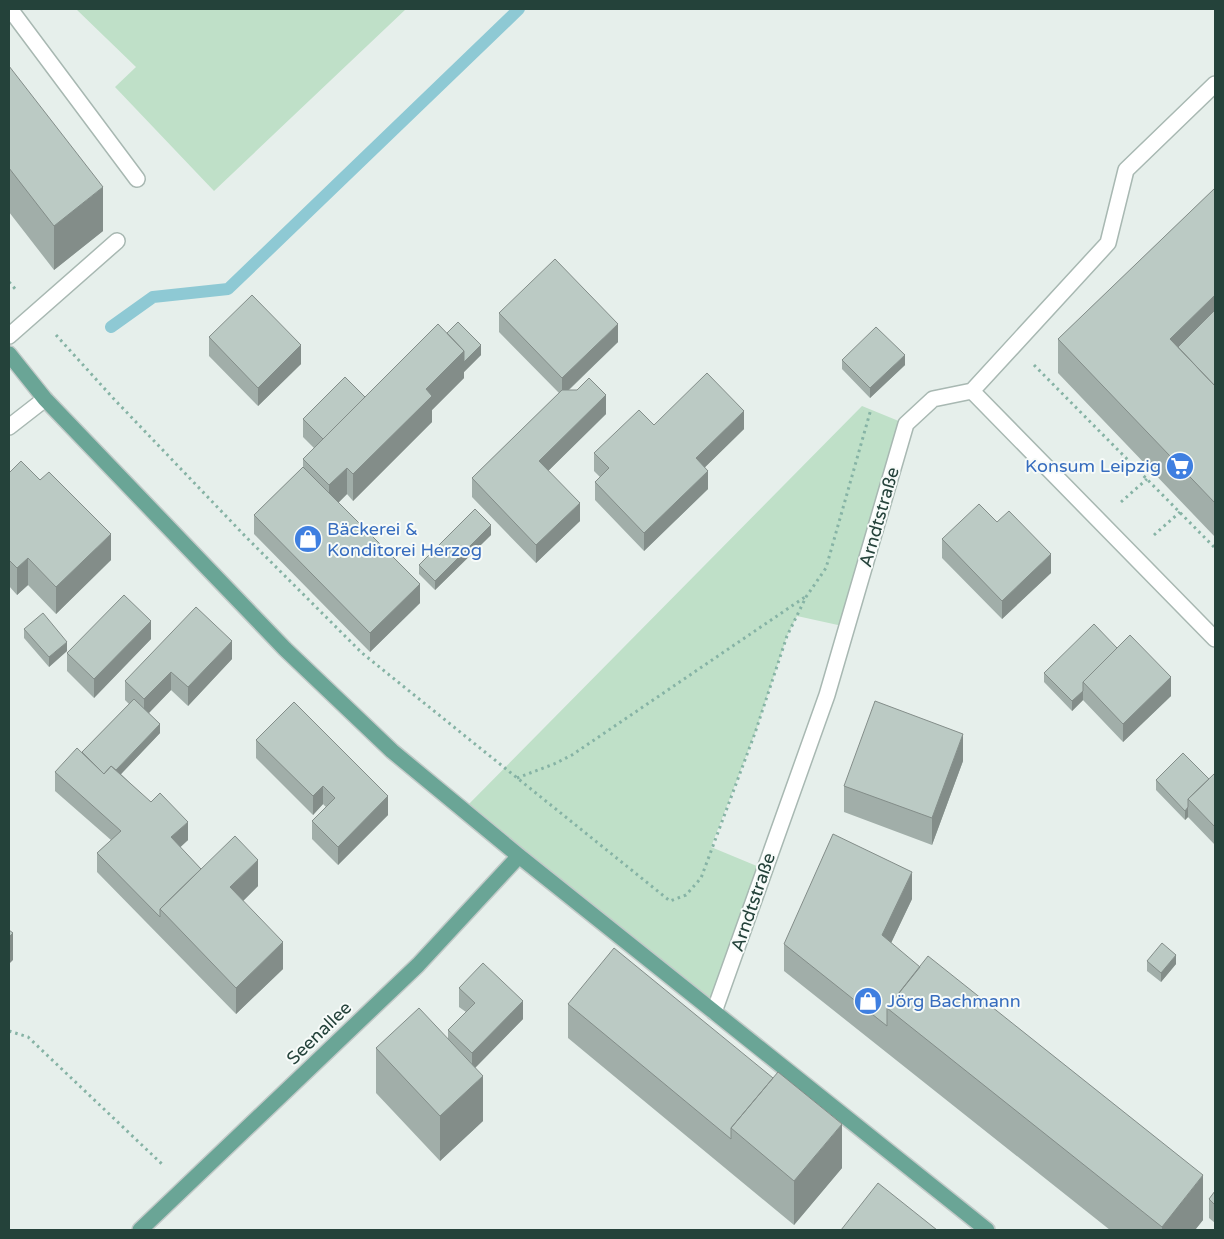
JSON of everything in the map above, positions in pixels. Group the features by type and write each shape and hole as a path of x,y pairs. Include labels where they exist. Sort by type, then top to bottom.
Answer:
{"main road":[{"path":"9,354 45,399 315,678 399,757 519,856 987,1230"},
{"name":"Seenallee","path":"140,1230 418,964 519,856"}],"street":[{"path":"10,9 137,179"},
{"path":"1215,84 1126,170 1118,193 1108,242 972,390 1215,639"},
{"path":"9,336 117,241"},
{"name":"Arndtstraße","path":"714,1012 827,695 906,424 933,399 972,390"},
{"path":"9,427 45,399"}],"path":[{"path":"9,282 113,398 246,537 362,653 670,901 686,895 700,878 755,733 787,636 806,597 826,568 871,409"},
{"path":"1013,346 1215,548"},
{"path":"1116,507 1147,479"},
{"path":"1148,541 1180,512"},
{"path":"516,778 572,755 806,597"},
{"path":"9,1031 28,1037 166,1168"}],"green space":[{"path":"76,9 406,9 214,191 115,87 136,67"},
{"path":"862,406 906,424 847,627 797,616 787,636 755,733 711,847 764,869 714,1012 462,811"}],"building":[{"path":"9,66 103,187 54,226 9,168"},
{"path":"1215,188 1215,295 1170,339 1215,386 1215,503 1058,339"},
{"path":"555,259 618,324 562,378 499,313"},
{"path":"252,295 301,345 258,388 209,337"},
{"path":"1215,310 1215,386 1178,347"},
{"path":"458,322 481,345 464,362 464,351 447,333"},
{"path":"438,324 464,351 426,389 432,396 353,474 347,468 329,485 303,459"},
{"path":"876,327 905,355 870,388 842,360"},
{"path":"707,373 744,411 696,458 708,471 644,533 595,482 609,468 594,453 639,410 654,425"},
{"path":"345,377 365,397 323,439 303,419"},
{"path":"589,378 606,395 539,461 580,503 536,545 472,478 562,390 577,390"},
{"path":"21,461 40,480 49,472 111,534 56,587 28,558 17,568 9,560 9,473"},
{"path":"303,467 420,584 370,633 254,515"},
{"path":"979,504 997,522 1009,511 1051,554 1002,601 942,539"},
{"path":"475,509 491,525 435,581 419,565"},
{"path":"124,595 151,621 94,679 67,653"},
{"path":"196,607 232,641 188,687 171,672 144,699 125,681"},
{"path":"43,613 67,642 49,657 24,629"},
{"path":"1094,624 1117,648 1083,682 1083,691 1072,701 1044,673"},
{"path":"1130,635 1171,677 1123,724 1083,682"},
{"path":"134,699 160,724 116,770 111,766 104,774 82,752"},
{"path":"875,701 963,734 932,818 844,786"},
{"path":"294,702 388,796 338,847 312,821 335,798 323,786 313,796 256,740"},
{"path":"77,748 104,774 111,766 151,802 160,793 188,822 171,837 201,869 160,909 160,917 97,853 121,831 55,772"},
{"path":"1183,753 1209,779 1188,799 1188,807 1185,811 1156,780"},
{"path":"1215,773 1215,827 1188,799"},
{"path":"833,834 912,872 882,935 920,967 887,1008 887,1026 784,944"},
{"path":"235,836 258,860 230,887 283,942 236,988 160,909"},
{"path":"1162,943 1176,955 1161,973 1147,961"},
{"path":"614,948 773,1078 731,1128 731,1139 568,1004"},
{"path":"928,956 1203,1175 1162,1227 887,1008"},
{"path":"483,963 523,1001 472,1053 448,1030 475,1003 459,988"},
{"path":"419,1008 483,1076 440,1116 376,1048"},
{"path":"778,1072 842,1124 794,1181 731,1128"},
{"path":"878,1183 937,1230 841,1230"},
{"path":"1215,1191 1215,1205 1209,1199"}],"waterway":[{"path":"111,327 153,297 228,289 519,9"}],"place":[{"name":"Konsum Leipzig","path":"1180,466"},
{"name":"Bäckerei & Konditorei Herzog","path":"308,539"},
{"name":"Jörg Bachmann","path":"868,1001"}]}
